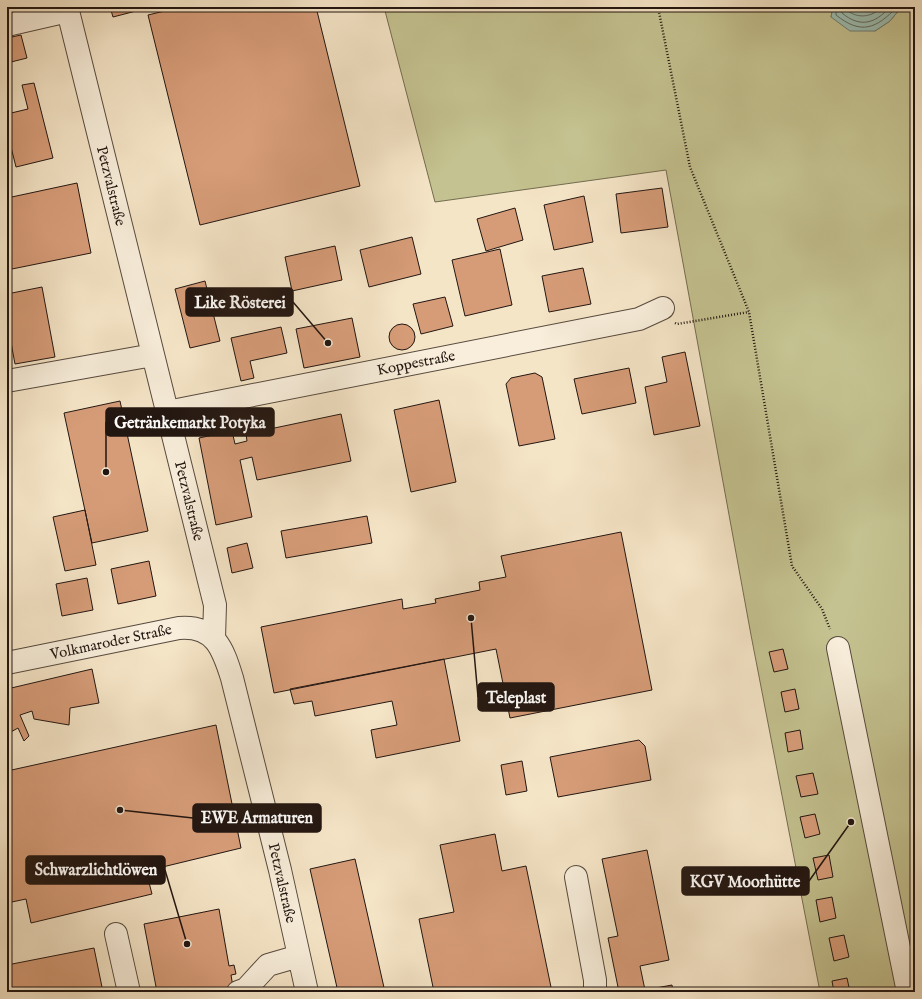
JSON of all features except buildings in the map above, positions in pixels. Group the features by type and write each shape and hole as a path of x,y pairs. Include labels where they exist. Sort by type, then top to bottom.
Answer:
{"street":[{"path":"7,25 68,9"},
{"name":"Petzvalstraße","path":"68,9 215,605 214,638 224,652 232,678 307,992"},
{"name":"Koppestraße","path":"167,412 639,318 663,308"},
{"path":"7,381 153,355"},
{"name":"Volkmaroder Straße","path":"7,664 179,628 197,629 214,638"},
{"path":"838,648 908,992"},
{"path":"576,877 595,980 595,992"},
{"path":"116,934 129,992"},
{"path":"238,992 250,986 268,965 299,956"}],"path":[{"path":"658,7 690,166 749,312 792,566 822,609 838,648"},
{"path":"663,308 677,324 749,312"}],"shaded area":[{"path":"384,7 833,7 831,17 875,31 890,21 899,10 915,7 915,992 820,992 751,635 666,170 435,202"}],"water":[{"path":"833,7 912,7 899,10 890,21 875,31 850,31 831,17"}],"place":[{"name":"Like Rösterei","path":"328,343"},
{"name":"Getränkemarkt Potyka","path":"106,472"},
{"name":"Teleplast","path":"471,618"},
{"name":"EWE Armaturen","path":"120,810"},
{"name":"KGV Moorhütte","path":"851,822"},
{"name":"Schwarzlichtlöwen","path":"187,944"}]}
